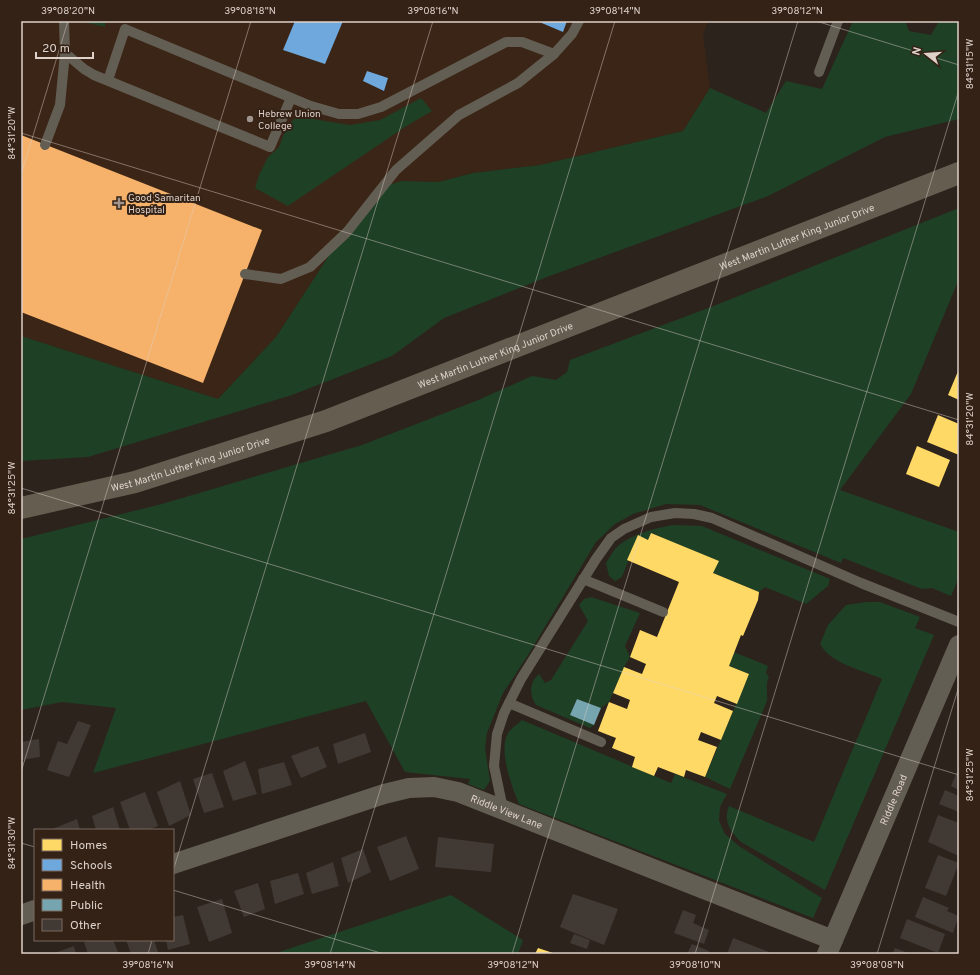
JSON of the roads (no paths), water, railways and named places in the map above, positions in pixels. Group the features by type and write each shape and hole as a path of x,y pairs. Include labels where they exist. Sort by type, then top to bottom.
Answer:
{"main road":[{"name":"West Martin Luther King Junior Drive","path":"21,508 135,482 326,421 959,173"}],"street":[{"name":"Riddle Road","path":"830,947 959,645"},
{"name":"Riddle View Lane","path":"174,864 384,794 409,788 434,787 458,792 503,810 830,947"},
{"path":"21,915 34,910"}],"lane":[{"path":"45,145 60,105 65,53 64,21"},
{"path":"245,274 281,279 310,267 347,232 396,170 459,115 518,83 554,54 572,34 580,21"},
{"path":"819,72 838,21"},
{"path":"108,80 125,29 290,98 340,114 358,114 381,106 506,42 522,42 554,54"},
{"path":"65,53 84,69 270,147 290,98"},
{"path":"503,810 494,766 497,734 509,703 521,679 583,579 611,538 624,529 651,517 664,514 694,514 712,518 855,580 959,622"},
{"path":"583,579 662,612"},
{"path":"509,703 601,742"}],"place":[{"name":"Hebrew Union College","path":"250,119"},
{"name":"Good Samaritan Hospital","path":"119,203"}]}
